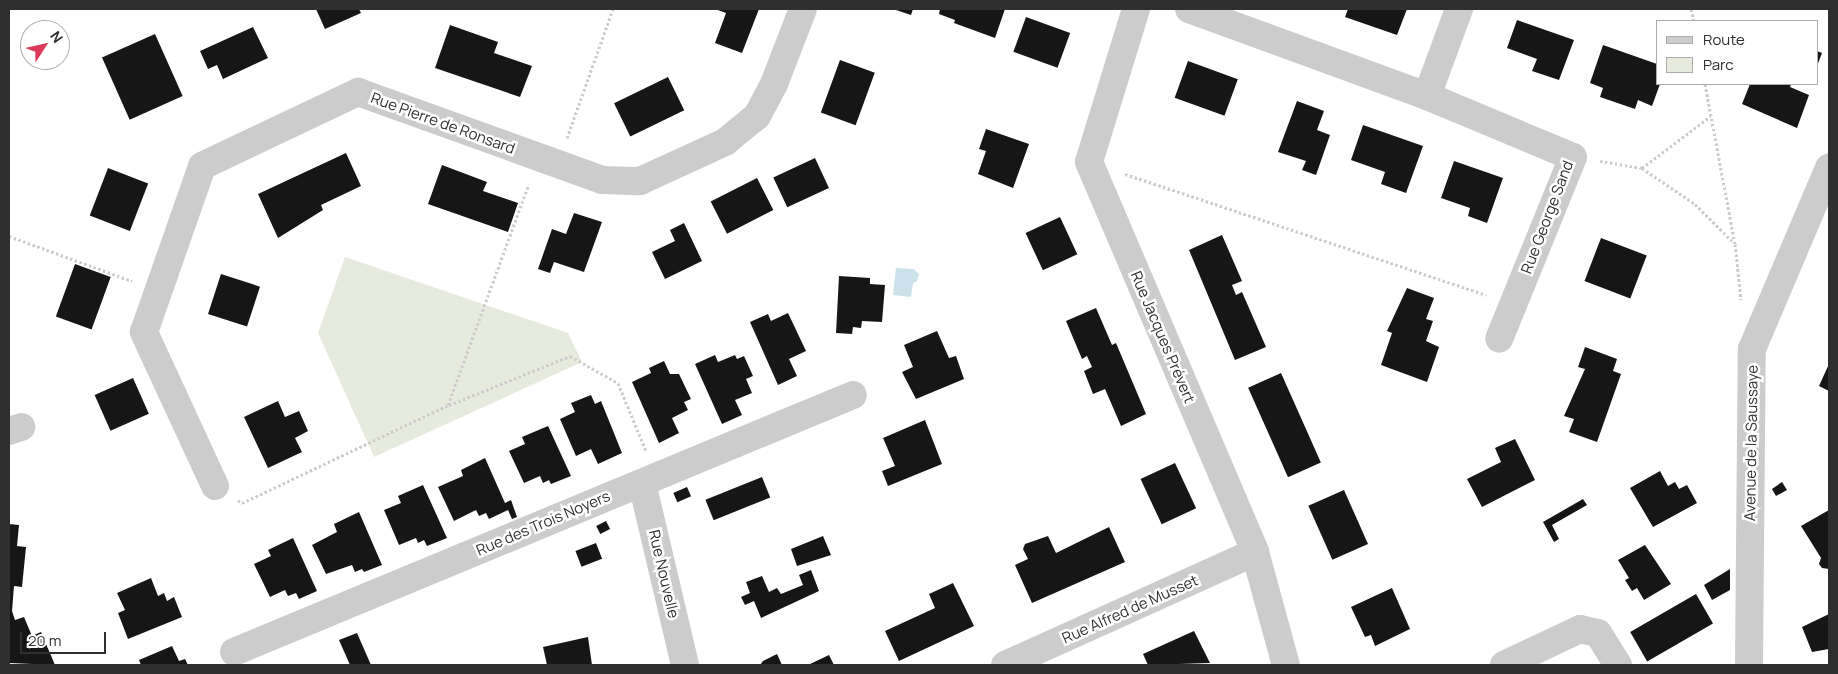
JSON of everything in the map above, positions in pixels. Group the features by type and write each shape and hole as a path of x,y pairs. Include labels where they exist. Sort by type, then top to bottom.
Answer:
{"street":[{"name":"Rue Pierre de Ronsard","path":"215,486 144,332 202,166 358,92 602,180 640,181 725,142 757,116 774,84 803,9"},
{"path":"1089,162 1136,9"},
{"name":"Rue George Sand","path":"1189,9 1426,96 1572,157 1499,339"},
{"path":"1426,96 1459,9"},
{"name":"Rue Jacques Prévert","path":"1089,162 1255,552 1286,665"},
{"name":"Avenue de la Saussaye","path":"1749,665 1752,349 1829,168"},
{"name":"Rue des Trois Noyers","path":"234,652 853,395"},
{"name":"Rue Nouvelle","path":"649,479 685,665"},
{"name":"Rue Alfred de Musset","path":"1005,665 1255,552"},
{"path":"1504,665 1580,629 1598,633 1618,665"}],"path":[{"path":"448,405 548,161 613,9"},
{"path":"1705,85 1735,244 1741,303"},
{"path":"1642,168 1711,116"},
{"path":"1572,157 1642,168 1695,204 1735,244"},
{"path":"1089,162 1514,304"},
{"path":"9,236 158,291"},
{"path":"215,486 242,503 448,405 570,356 618,383 649,479"}],"green space":[{"path":"345,257 568,333 582,362 374,457 318,333"}],"water":[{"path":"896,268 914,269 919,274 917,281 913,283 911,297 893,295"}],"building":[{"path":"316,9 359,9 361,13 325,29"},
{"path":"715,9 759,9 742,53 715,43 726,13"},
{"path":"893,9 913,9 911,15"},
{"path":"940,9 1005,9 995,38 954,23 955,20 939,14"},
{"path":"1348,9 1407,9 1397,35 1345,17"},
{"path":"1026,17 1070,33 1058,68 1013,52"},
{"path":"1517,20 1574,40 1559,80 1532,71 1537,59 1507,48"},
{"path":"450,25 498,42 494,53 532,66 520,97 435,68"},
{"path":"253,27 268,58 223,79 217,65 208,69 200,51"},
{"path":"155,34 183,96 130,120 102,58"},
{"path":"1603,45 1656,64 1656,85 1660,85 1652,106 1638,100 1635,109 1600,97 1603,88 1590,83"},
{"path":"1818,51 1822,53 1818,63"},
{"path":"840,60 875,73 856,125 821,113"},
{"path":"1188,61 1238,79 1224,116 1175,98"},
{"path":"668,77 684,110 630,137 614,103"},
{"path":"1750,85 1791,85 1790,87 1809,95 1797,128 1742,104"},
{"path":"1297,101 1324,111 1317,130 1330,135 1316,175 1302,170 1306,161 1278,152"},
{"path":"1363,125 1423,146 1406,193 1381,184 1385,172 1351,160"},
{"path":"986,129 1029,144 1013,188 978,174 986,151 979,149"},
{"path":"346,153 361,186 321,205 323,210 278,238 258,194"},
{"path":"815,158 829,188 787,207 773,177"},
{"path":"1454,161 1503,178 1487,223 1468,216 1470,208 1441,198"},
{"path":"442,165 487,182 483,191 518,203 508,232 428,204"},
{"path":"108,168 148,183 130,231 90,216"},
{"path":"757,178 773,210 727,234 711,202"},
{"path":"574,213 602,222 584,272 554,262 550,273 538,269 552,229 566,234"},
{"path":"1060,217 1077,254 1043,270 1026,233"},
{"path":"684,223 702,261 665,279 652,252 675,241 670,230"},
{"path":"1222,235 1242,281 1232,285 1236,295 1242,292 1266,347 1235,360 1189,250"},
{"path":"1601,238 1647,256 1630,299 1585,281"},
{"path":"75,264 111,277 92,330 56,317"},
{"path":"221,274 260,287 247,327 208,314"},
{"path":"839,276 870,278 870,284 885,285 882,322 862,321 861,328 853,327 852,334 836,333"},
{"path":"1407,288 1434,298 1426,319 1433,321 1426,341 1439,347 1427,382 1381,365 1392,333 1387,331"},
{"path":"1096,308 1112,345 1116,343 1146,414 1121,426 1105,389 1093,394 1084,371 1092,367 1087,356 1082,359 1066,321"},
{"path":"788,313 806,351 789,359 797,376 778,385 750,322 768,314 771,321"},
{"path":"937,331 949,358 956,356 964,379 916,399 902,372 913,367 904,345"},
{"path":"1585,347 1617,359 1613,371 1621,374 1597,442 1569,432 1574,419 1564,416 1585,369 1578,367"},
{"path":"715,355 718,362 735,355 737,359 744,356 753,376 746,379 752,393 735,400 742,415 722,424 695,364"},
{"path":"664,361 670,374 679,374 691,399 684,402 688,410 672,418 679,433 659,443 632,382 651,373 649,368"},
{"path":"1829,364 1829,391 1819,386"},
{"path":"1281,373 1321,463 1288,477 1248,388"},
{"path":"133,378 149,414 110,431 95,395"},
{"path":"591,395 595,404 601,401 622,453 598,464 591,449 576,456 560,419 575,412 571,403"},
{"path":"278,401 285,417 299,411 308,431 295,438 302,452 268,468 244,417"},
{"path":"925,420 942,464 888,486 882,471 895,466 883,438"},
{"path":"548,426 571,476 551,484 549,480 543,483 540,476 524,483 509,451 525,444 522,437"},
{"path":"1515,439 1535,480 1482,507 1467,479 1501,462 1495,448"},
{"path":"485,458 505,503 511,500 517,517 512,519 508,510 489,519 486,513 479,516 476,510 454,521 438,487 463,476 461,470"},
{"path":"1175,463 1196,508 1162,524 1141,479"},
{"path":"1660,471 1668,486 1675,482 1679,489 1687,485 1697,503 1653,527 1630,488"},
{"path":"762,477 770,497 714,520 705,500"},
{"path":"1782,482 1787,490 1776,496 1772,489"},
{"path":"423,485 447,538 427,546 424,540 418,543 416,538 399,545 384,510 401,503 398,496"},
{"path":"687,487 691,496 677,502 673,493"},
{"path":"1344,490 1368,544 1332,560 1308,506"},
{"path":"1583,499 1587,505 1552,525 1559,539 1554,542 1543,522"},
{"path":"1829,510 1829,569 1822,568 1819,564 1821,558 1801,526"},
{"path":"359,512 382,565 364,572 362,569 355,572 352,565 326,574 312,545 337,532 334,524"},
{"path":"606,521 610,529 600,534 596,526"},
{"path":"9,524 19,525 17,546 26,547 22,587 14,586 12,611 15,620 24,617 32,636 41,632 55,665 9,663"},
{"path":"1109,527 1125,562 1032,603 1015,565 1028,559 1023,549 1025,544 1048,536 1056,553"},
{"path":"823,536 831,555 797,566 791,549"},
{"path":"293,538 317,591 299,599 296,593 288,596 285,590 270,597 254,564 271,556 268,550"},
{"path":"596,543 602,559 582,567 575,551"},
{"path":"1645,545 1671,584 1644,600 1637,588 1632,591 1625,580 1629,578 1618,560"},
{"path":"1730,569 1730,590 1712,600 1704,585"},
{"path":"811,570 819,591 761,618 754,601 745,605 741,597 750,593 746,582 762,576 769,592 777,588 781,594 803,585 799,575"},
{"path":"151,578 158,596 164,593 167,601 174,597 182,617 128,639 118,613 125,610 117,593"},
{"path":"953,583 974,626 899,661 885,631 935,608 929,594"},
{"path":"1392,588 1410,629 1375,646 1371,635 1365,637 1351,607"},
{"path":"1696,594 1713,623 1647,661 1630,632"},
{"path":"1829,614 1829,649 1812,652 1802,627"},
{"path":"1194,631 1210,663 1148,665 1143,654"},
{"path":"357,633 371,665 350,665 339,640"},
{"path":"588,637 592,665 547,665 543,647"},
{"path":"172,646 179,661 185,659 188,665 141,665 139,660"},
{"path":"777,654 782,665 760,665 763,661"},
{"path":"829,655 834,665 808,665"}]}
